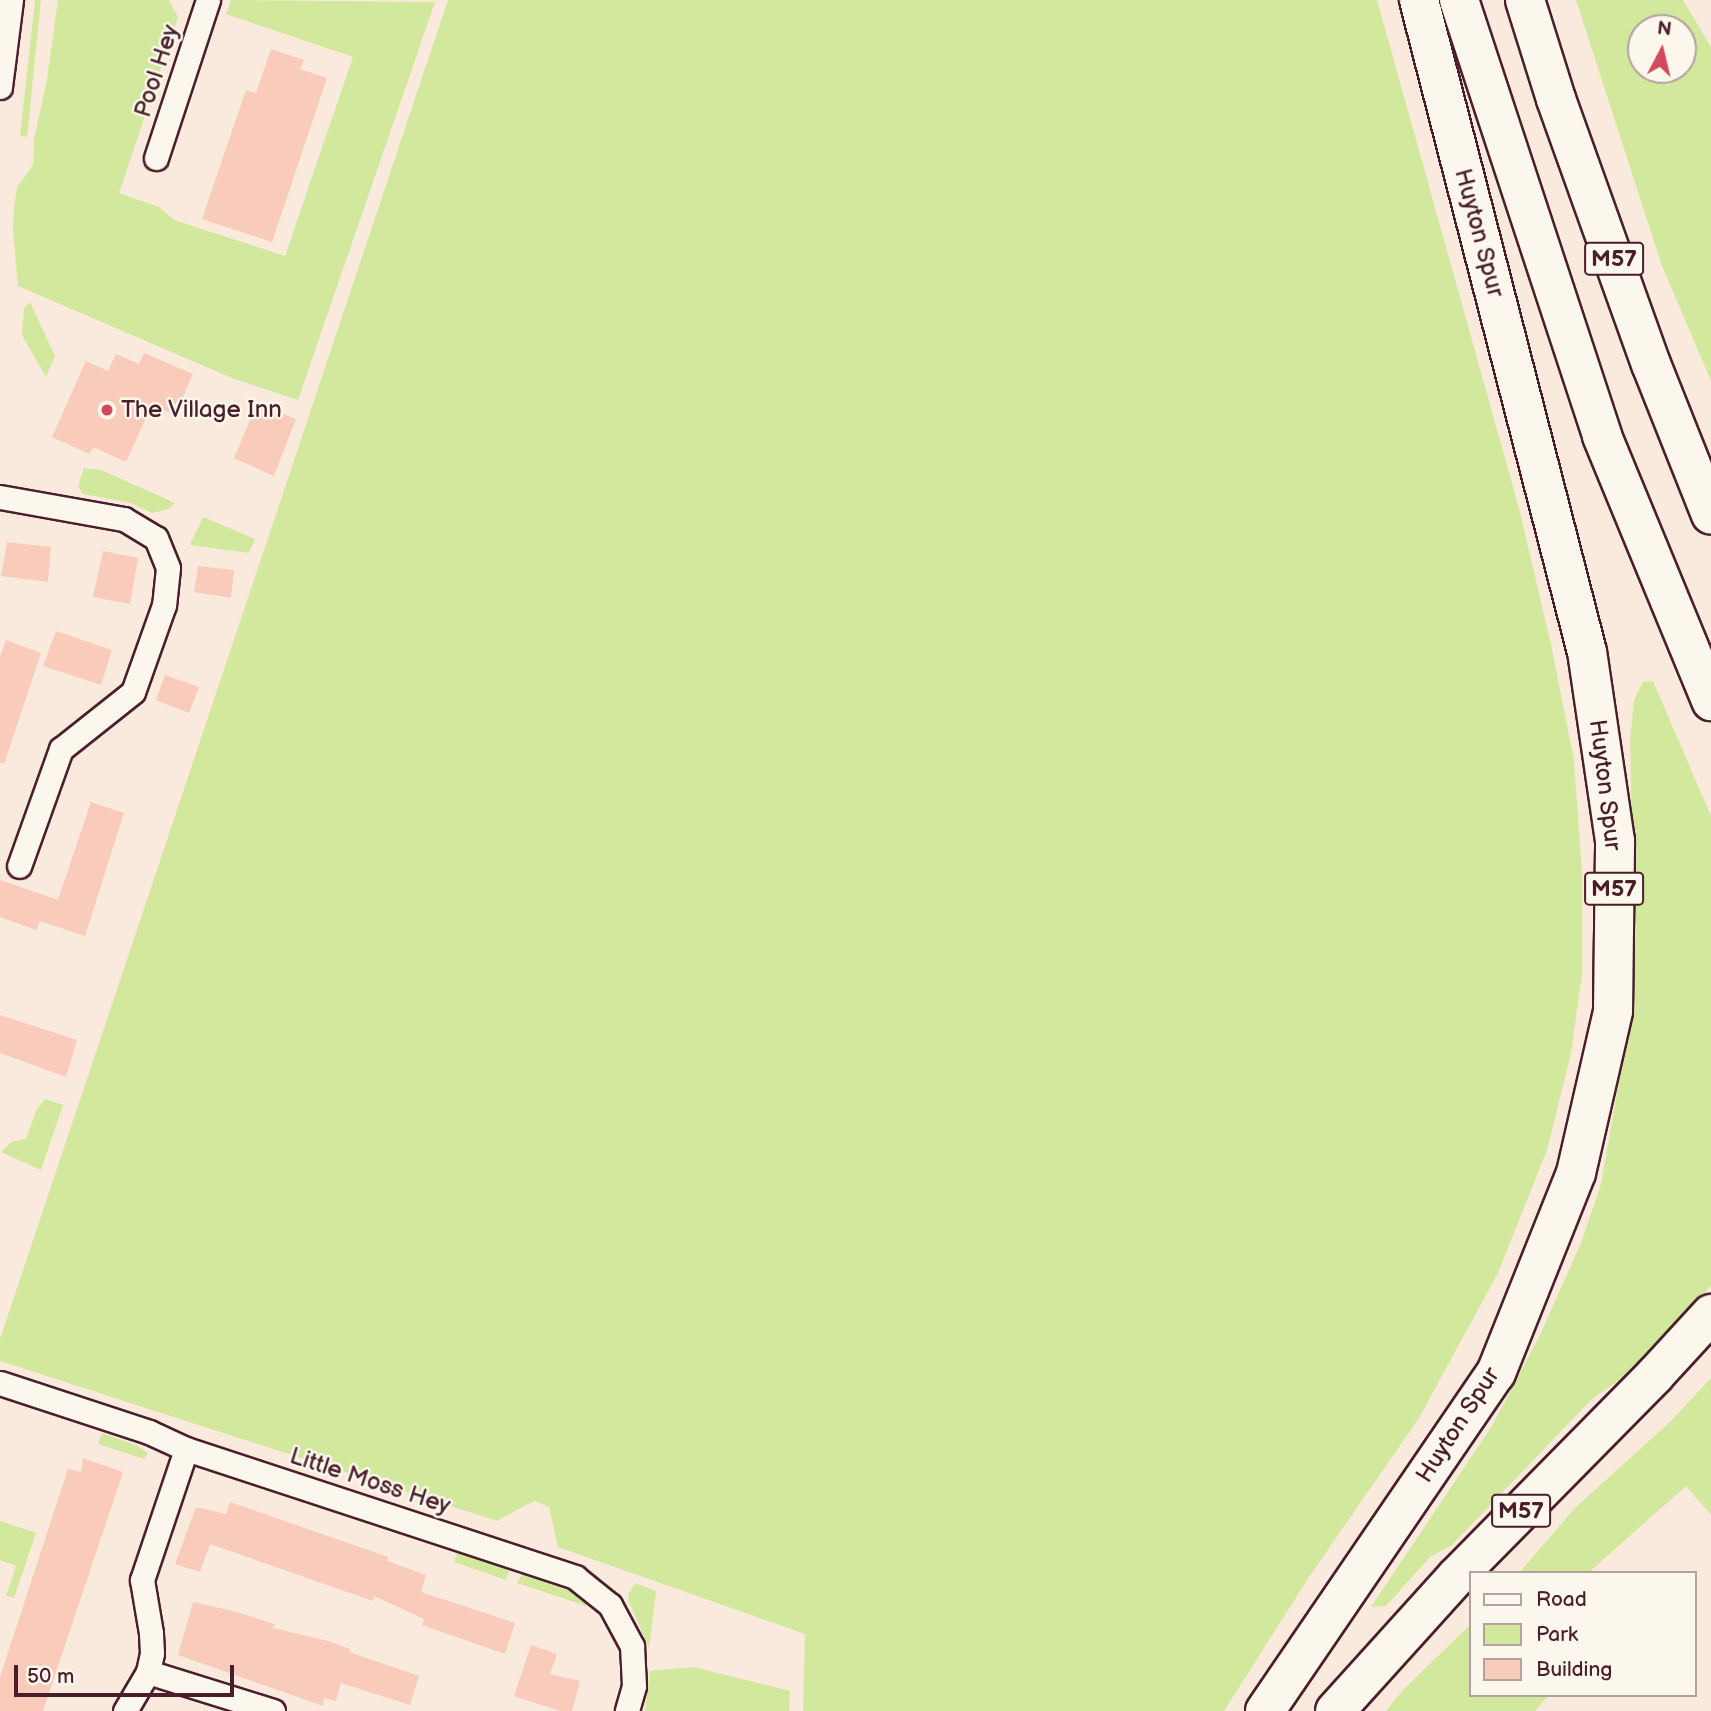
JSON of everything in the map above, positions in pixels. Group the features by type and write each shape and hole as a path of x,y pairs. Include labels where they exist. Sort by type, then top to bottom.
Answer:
{"highway":[{"name":"Huyton Spur","path":"1265,1711 1496,1373 1576,1173 1614,1010 1615,841 1587,652 1419,0"},
{"name":"M57","path":"1459,0 1602,436 1711,701"},
{"name":"M57","path":"1525,0 1556,99 1638,327 1711,515"},
{"name":"M57","path":"1335,1711 1457,1576 1655,1375 1711,1314"}],"street":[{"path":"0,87 11,0"},
{"name":"Pool Hey","path":"156,158 208,0"},
{"path":"0,497 124,519 156,538 167,568 164,605 133,692 61,749 19,866"},
{"name":"Little Moss Hey","path":"0,1382 149,1432 186,1448 575,1577 610,1605 632,1646 634,1686 627,1711"},
{"path":"125,1711 148,1672 152,1633 142,1580 186,1448"},
{"path":"148,1672 273,1711"}],"green space":[{"path":"35,0 41,0 27,137 20,136"},
{"path":"58,0 169,0 178,17 119,193 159,207 174,220 285,256 353,57 226,14 231,0 435,2 298,400 232,378 18,286 14,207 17,187 33,165 34,140 47,79"},
{"path":"448,0 1377,0 1520,512 1552,649 1574,761 1582,873 1582,974 1571,1053 1547,1150 1498,1273 1419,1418 1309,1577 1224,1711 803,1711 805,1634 558,1547 549,1507 534,1501 497,1521 0,1361 0,1339"},
{"path":"1576,0 1683,0 1691,14 1627,14 1627,84 1697,84 1697,24 1711,47 1711,381 1662,266"},
{"path":"30,302 55,356 46,377 22,335 24,308"},
{"path":"84,468 101,470 175,503 169,509 152,513 131,503 83,494 78,486"},
{"path":"203,517 255,539 249,553 190,545"},
{"path":"1653,681 1711,816 1711,1286 1629,1373 1591,1400 1452,1545 1430,1557 1386,1606 1371,1607 1492,1426 1540,1335 1581,1243 1601,1184 1626,1042 1635,955 1630,741 1634,700 1643,682"},
{"path":"45,1099 63,1105 41,1170 1,1152 11,1142 26,1139 37,1109"},
{"path":"1711,1378 1711,1515 1686,1486 1590,1571 1521,1571 1575,1508 1672,1420"},
{"path":"102,1433 136,1445 148,1453 144,1459 98,1444"},
{"path":"0,1521 36,1533 14,1598 6,1596 16,1566 0,1560"},
{"path":"457,1552 510,1568 506,1580 454,1562"},
{"path":"522,1574 577,1593 588,1601 586,1606 517,1583"},
{"path":"635,1583 656,1591 649,1648 629,1602 628,1595"},
{"path":"1470,1625 1470,1697 1547,1697 1535,1711 1386,1711 1403,1690"},
{"path":"693,1667 790,1691 789,1711 645,1711 650,1671"}],"building":[{"path":"271,49 304,60 300,69 327,78 272,242 202,219 246,90 256,93"},
{"name":"The Village Inn","path":"144,353 193,374 175,415 152,405 126,462 93,447 89,454 52,437 86,361 108,371 116,354 139,364"},
{"path":"257,403 296,419 274,476 234,458"},
{"path":"7,542 51,547 48,582 1,576"},
{"path":"103,551 138,558 130,604 93,597"},
{"path":"198,566 234,570 231,598 194,592"},
{"path":"56,631 112,650 101,685 43,666"},
{"path":"6,640 41,653 4,764 0,763 0,657"},
{"path":"165,675 199,687 189,713 156,700"},
{"path":"91,802 124,813 85,936 40,921 36,930 0,917 0,880 58,900"},
{"path":"0,1015 77,1040 66,1077 0,1053"},
{"path":"83,1458 123,1472 43,1711 0,1711 0,1677 68,1469 81,1472"},
{"path":"230,1502 388,1557 387,1561 426,1575 421,1592 515,1623 505,1654 422,1625 424,1619 374,1596 373,1601 210,1544 200,1572 175,1564 196,1507 226,1514"},
{"path":"193,1602 275,1624 273,1628 328,1641 350,1649 349,1652 419,1676 410,1705 341,1683 336,1701 324,1698 323,1706 178,1655"},
{"path":"531,1645 557,1654 550,1674 580,1681 572,1711 560,1711 514,1696"}],"place":[{"name":"The Village Inn","path":"107,410"}]}
